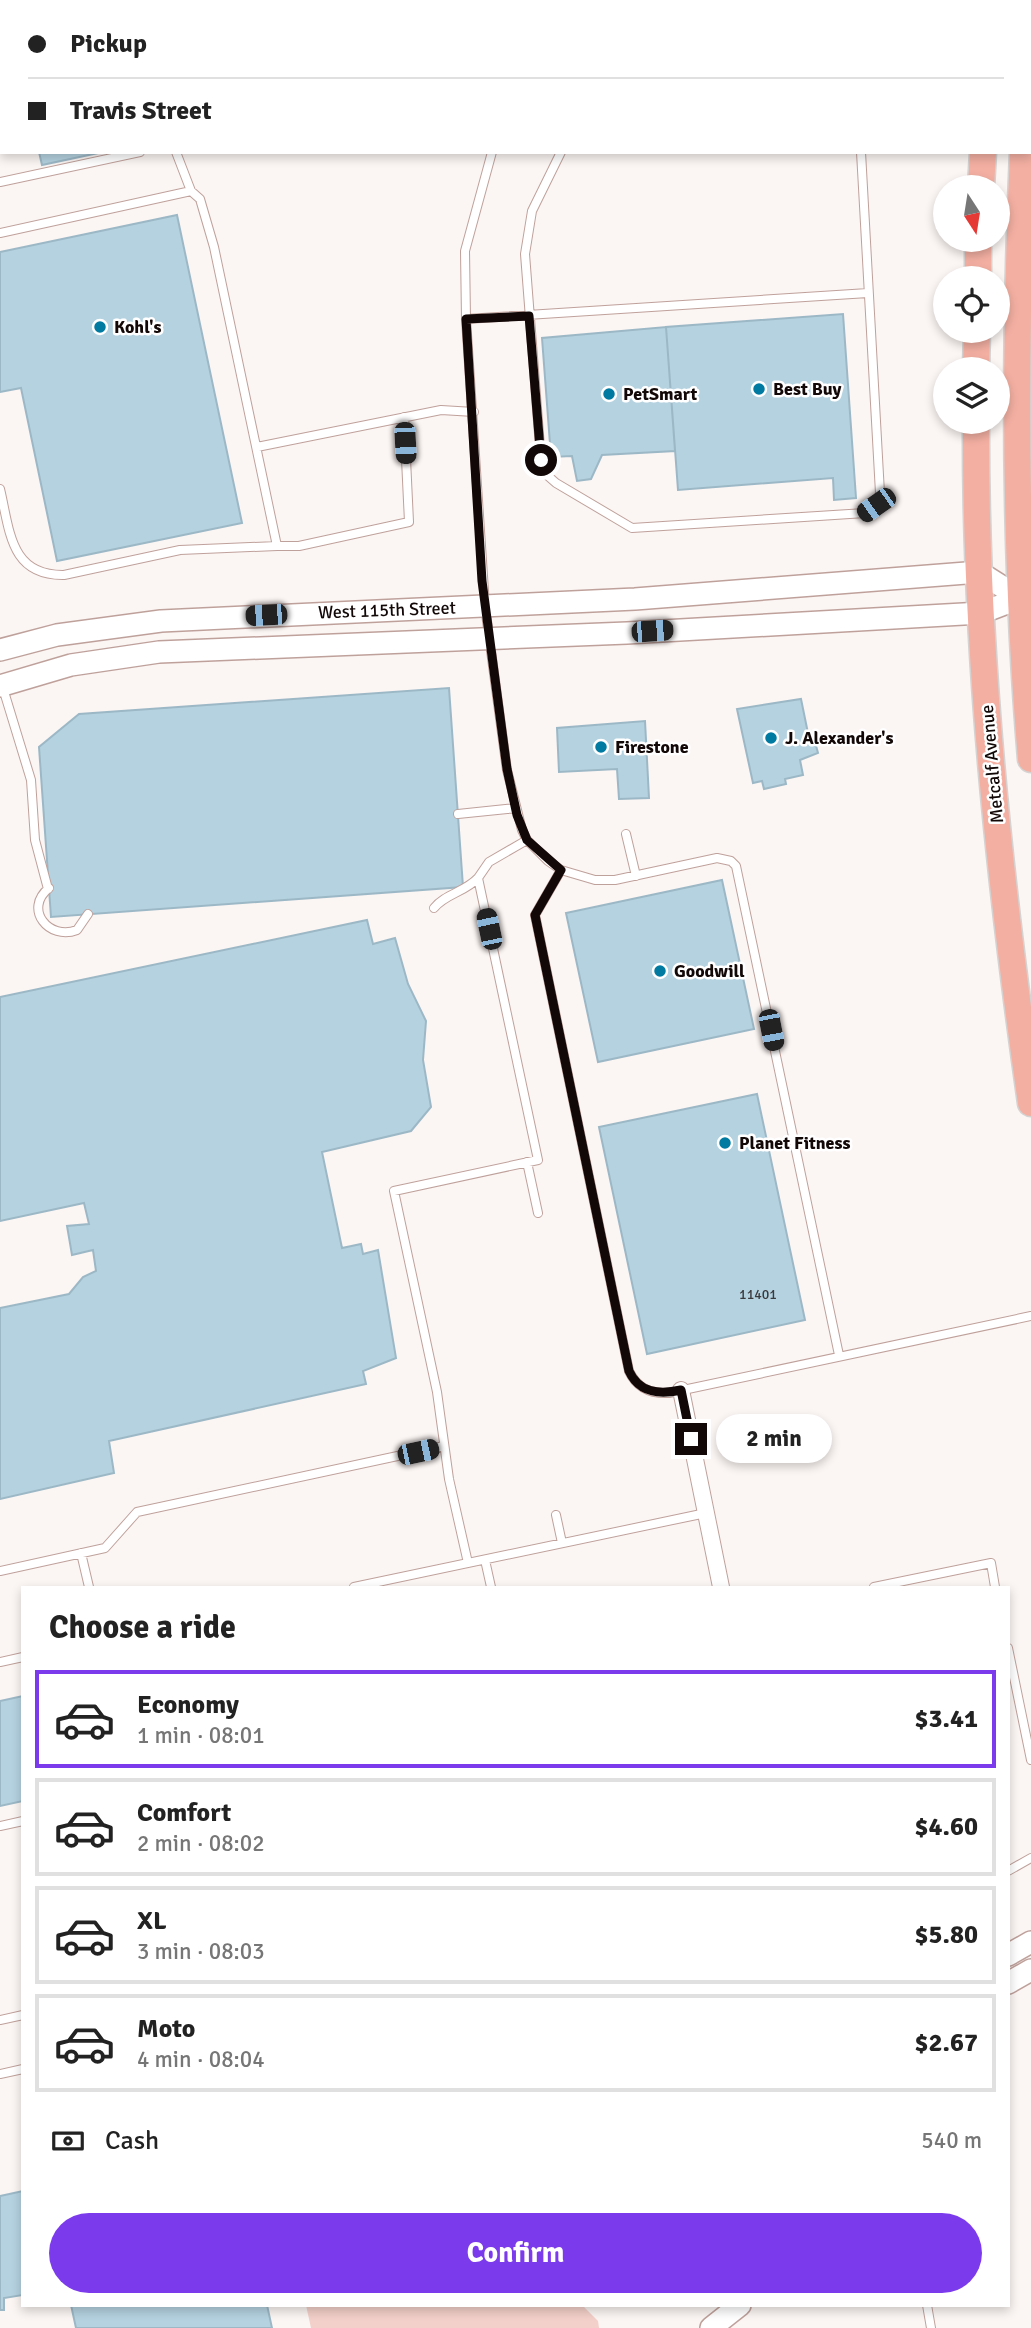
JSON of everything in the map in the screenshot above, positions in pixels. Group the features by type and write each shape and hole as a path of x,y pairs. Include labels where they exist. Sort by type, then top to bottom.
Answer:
{"main road":[{"path":"982,175 983,154"},
{"path":"1023,154 1026,200 1016,384 1031,759"},
{"name":"Metcalf Avenue","path":"976,434 981,613 1005,909 1031,1103"}],"street":[{"path":"979,572 1025,598"},
{"name":"West 115th Street","path":"0,650 57,635 161,621 635,599 979,572"},
{"name":"West 115th Street","path":"1,683 71,665 159,652 489,639 981,613 1025,598"},
{"path":"681,1390 721,1586"},
{"path":"1010,1954 1031,1942"},
{"path":"1010,1982 1031,1970"},
{"path":"711,2328 737,2307"}],"lane":[{"path":"0,182 131,154"},
{"path":"177,154 191,191 200,199 214,247 277,546"},
{"path":"491,154 465,251 466,319 485,606 516,808 527,840 561,870 595,880 635,876 717,858 724,858 736,866 839,1355"},
{"path":"560,154 532,211 525,254 541,460 548,476 632,528 865,513 876,505 880,493 861,154"},
{"path":"0,233 191,191"},
{"path":"466,319 869,293"},
{"path":"257,447 441,410 474,412"},
{"path":"0,489 15,547 22,561 48,575 64,575 180,550 299,546 409,522 404,417"},
{"path":"1,683 37,787 35,840 48,889 41,897 39,912 50,930 60,934 77,930 88,914"},
{"path":"458,814 516,808"},
{"path":"626,834 635,876"},
{"path":"35,840 46,839"},
{"path":"435,908 439,902 463,892 478,878 489,862 527,840"},
{"path":"561,870 535,915 633,1380 649,1391 681,1390 1031,1316"},
{"path":"468,1563 444,1446 437,1392 394,1191 538,1160 478,878"},
{"path":"527,1162 538,1213"},
{"path":"0,1571 105,1548 137,1512 444,1446"},
{"path":"359,1586 706,1513"},
{"path":"556,1515 562,1543"},
{"path":"82,1553 89,1586"},
{"path":"485,1560 491,1586"},
{"path":"879,1586 990,1563 995,1586"},
{"path":"0,1662 21,1657"},
{"path":"1010,1658 1031,1760"},
{"path":"0,1826 21,1821"},
{"path":"1010,1870 1031,1858"},
{"path":"0,2020 21,2015"},
{"path":"0,2074 21,2069"},
{"path":"927,2307 932,2328"}],"shaded area":[{"path":"306,2307 584,2307 598,2321 599,2328 311,2328"}],"building":[{"path":"39,154 94,154 42,165"},
{"name":"Kohl's","path":"177,215 242,523 57,561 21,388 0,392 0,252"},
{"name":"Best Buy","path":"843,314 856,498 834,500 833,478 678,490 666,327"},
{"name":"PetSmart","path":"666,327 675,451 602,455 591,479 577,481 572,456 551,457 542,338"},
{"path":"449,688 463,887 51,917 39,747 79,714"},
{"path":"801,699 810,743 815,742 818,753 800,760 803,775 785,779 786,784 764,789 762,781 753,783 737,709"},
{"path":"645,721 649,798 619,799 617,769 559,772 557,728"},
{"name":"Goodwill","path":"722,880 754,1029 598,1062 566,913"},
{"path":"367,920 373,944 395,938 408,984 426,1021 423,1060 431,1107 411,1131 322,1152 342,1248 361,1244 363,1254 378,1250 396,1358 363,1371 366,1384 109,1441 114,1473 0,1499 0,1308 69,1294 83,1277 96,1271 93,1250 72,1255 67,1226 89,1224 84,1203 0,1221 0,997"},
{"path":"757,1094 805,1320 647,1354 599,1127"},
{"path":"21,1696 21,1801 0,1806 0,1701"},
{"path":"21,2191 21,2295 4,2298 4,2310 0,2310 0,2196"},
{"path":"71,2307 267,2307 272,2328 76,2328"}],"place":[{"name":"Kohl's","path":"100,327"},
{"name":"Best Buy","path":"759,389"},
{"name":"PetSmart","path":"609,394"},
{"name":"J. Alexander's","path":"771,738"},
{"name":"Firestone","path":"601,747"},
{"name":"Goodwill","path":"660,971"},
{"name":"Planet Fitness","path":"725,1143"}],"route":[{"path":"541,460 529,316 466,319 474,412 482,581 507,769 517,815 527,840 537,852 561,870 535,915 629,1371 633,1380 649,1391 659,1393 681,1390 691,1439"}]}
